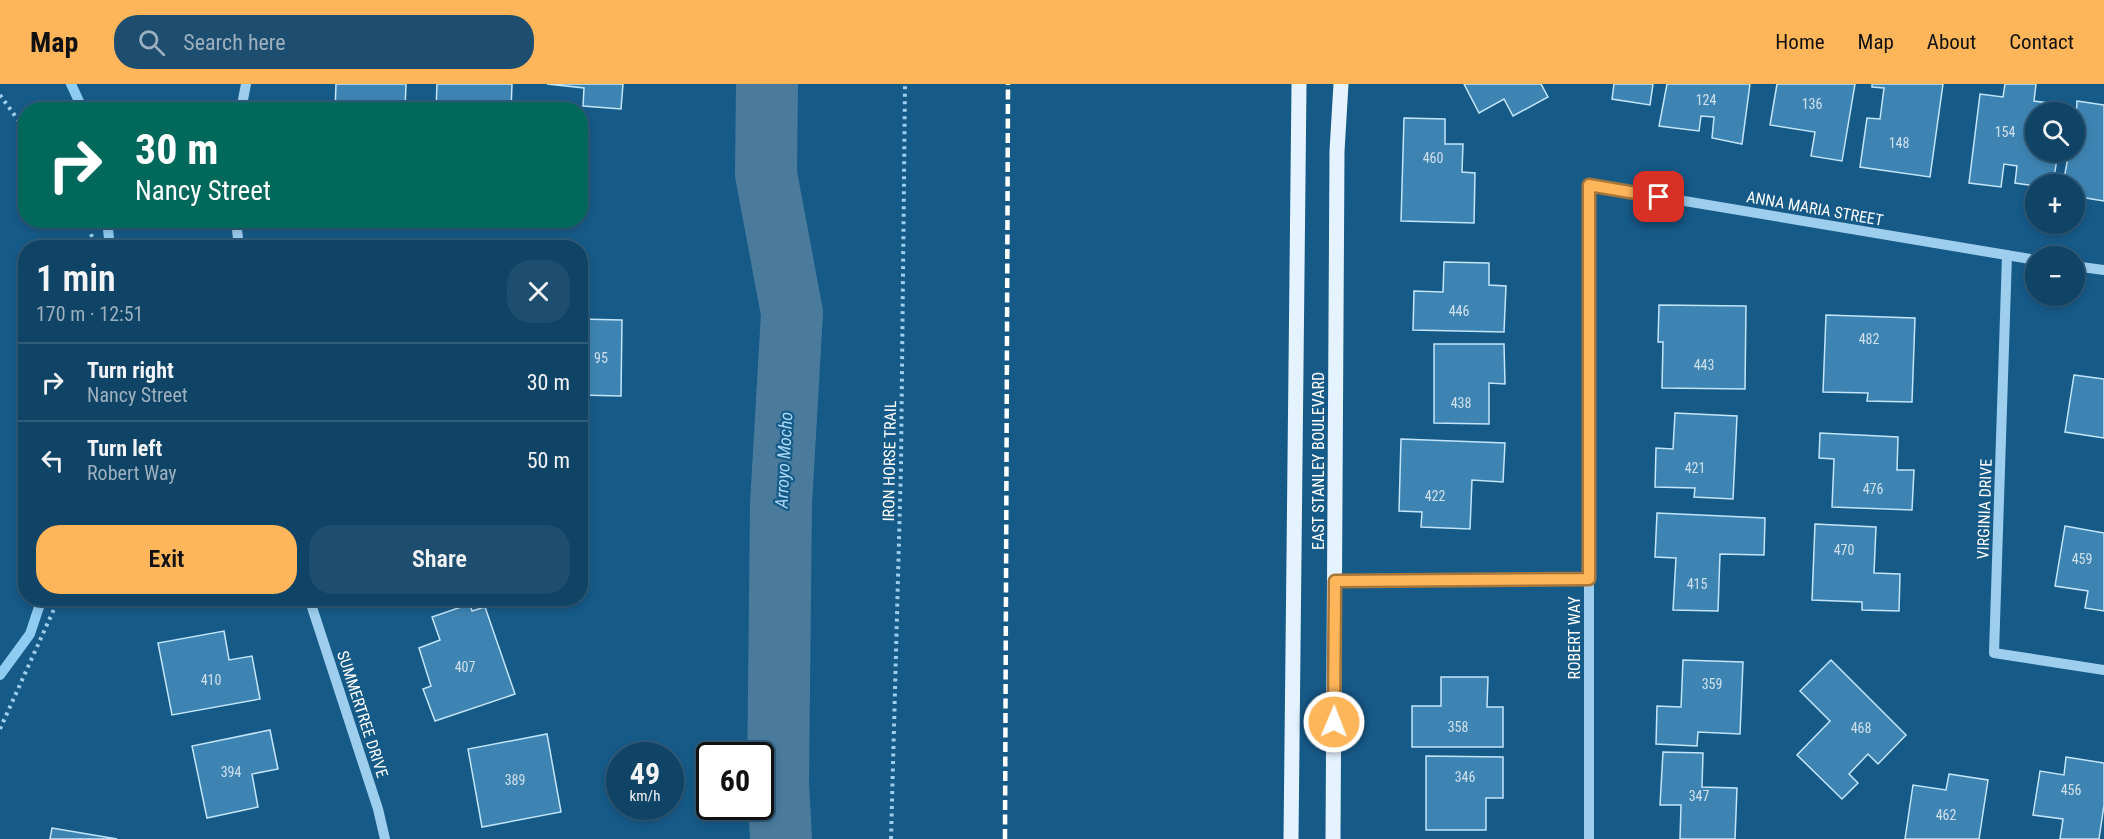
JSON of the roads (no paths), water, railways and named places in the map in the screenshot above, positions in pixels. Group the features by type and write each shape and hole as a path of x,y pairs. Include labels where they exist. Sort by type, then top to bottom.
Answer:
{"main road":[{"name":"EAST STANLEY BOULEVARD","path":"1291,839 1299,84"},
{"name":"EAST STANLEY BOULEVARD","path":"1333,839 1337,151 1341,84"}],"street":[{"path":"243,102 246,84"},
{"name":"ANNA MARIA STREET","path":"1589,185 2025,258"},
{"name":"ROBERT WAY","path":"1589,185 1589,839"},
{"name":"VIRGINIA DRIVE","path":"2007,255 1994,653 2104,670"},
{"path":"2085,267 2104,270"},
{"path":"1335,581 1589,579"},
{"name":"SUMMERTREE DRIVE","path":"312,606 378,809 384,839"}],"waterway":[{"name":"Arroyo Mocho","path":"71,84 79,102"},
{"name":"Arroyo Mocho","path":"767,84 766,174 792,313 781,504 778,783 781,839"},
{"name":"Arroyo Mocho","path":"108,228 109,240"},
{"name":"Arroyo Mocho","path":"0,675 30,634 39,606"}],"railway":[{"path":"1005,839 1008,84"}]}
